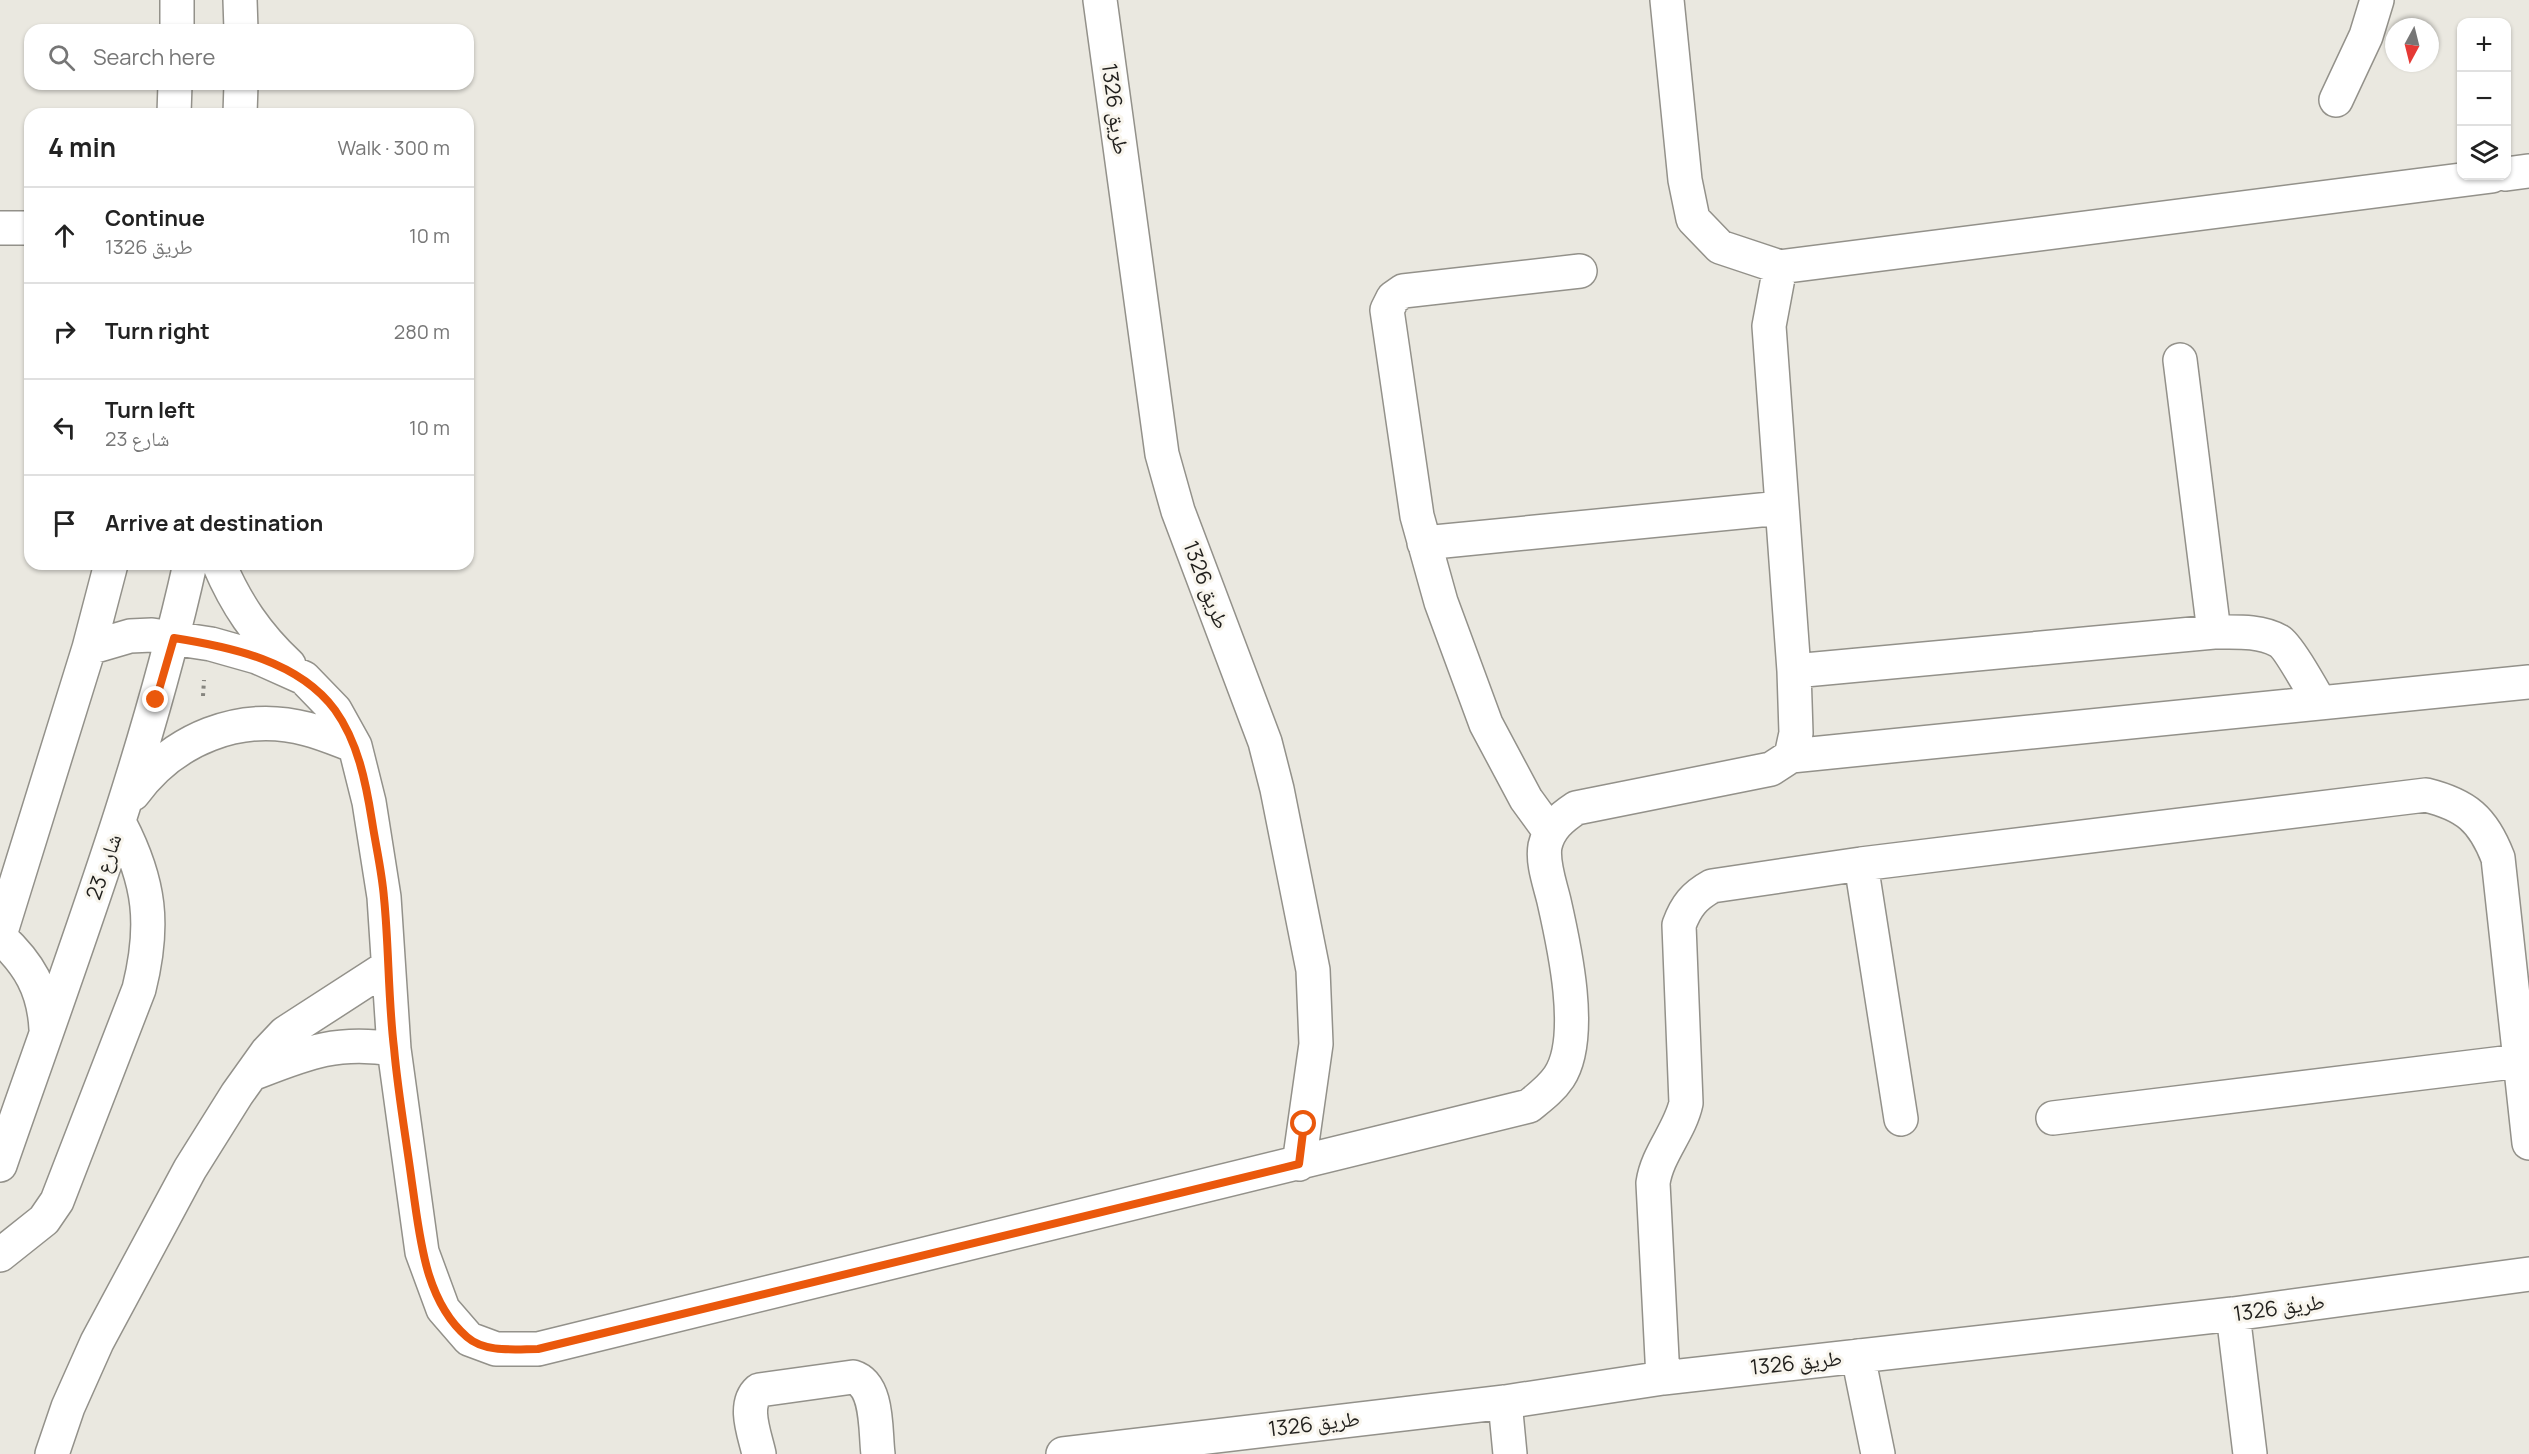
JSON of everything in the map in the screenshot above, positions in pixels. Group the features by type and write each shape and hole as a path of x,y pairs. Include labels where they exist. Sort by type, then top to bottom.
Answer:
{"street":[{"path":"177,0 177,24"},
{"path":"240,0 241,24"},
{"name":"طريق 1326","path":"1100,0 1162,454 1178,511 1265,742 1277,789 1313,970 1316,1044 1299,1164"},
{"path":"1667,0 1685,180 1693,219 1720,247 1780,267 2461,180"},
{"path":"2336,100 2366,36 2376,0"},
{"path":"174,108 175,90"},
{"path":"240,108 241,90"},
{"path":"0,228 24,228"},
{"path":"1780,267 1769,326 1794,671 1796,733 1791,756"},
{"path":"1550,832 1515,781 1486,724 1441,602 1417,516 1387,323 1387,310 1393,298 1403,291 1416,288 1580,271"},
{"path":"2180,360 2214,632"},
{"path":"1424,543 1781,508"},
{"path":"46,1034 45,1006 36,979 20,956 0,936 89,648 109,570"},
{"name":"شارع 23","path":"0,1165 123,814 174,638 189,570"},
{"path":"222,570 234,599 265,642 335,710 355,746 369,802 384,897 394,1049 422,1252 443,1309 469,1339 496,1349 538,1349 1529,1106 1559,1077 1568,1058 1572,1037 1561,932 1546,865 1545,848 1550,832 1560,818 1576,808 1771,768 1791,756 2529,682"},
{"path":"1794,671 2214,632 2264,635 2281,642 2320,703"},
{"path":"89,648 130,636 174,638 211,644 257,657 304,678"},
{"path":"0,1255 44,1220 57,1201 140,989 148,955 150,922 146,887 123,814 147,774 175,750 208,733 257,723 306,728 355,746"},
{"path":"1662,1378 1653,1183 1658,1166 1683,1116 1686,1103 1679,925 1685,908 1697,894 1712,885 1860,864 2426,795 2451,801 2472,815 2483,828 2498,858 2529,1143"},
{"path":"1860,864 1901,1119"},
{"path":"52,1454 68,1407 97,1342 190,1168 251,1074 285,1033 387,968"},
{"path":"251,1074 301,1054 332,1046 362,1044 394,1049"},
{"path":"2053,1118 2520,1061"},
{"name":"طريق 1326","path":"1063,1454 1506,1402 1662,1378 2233,1314 2529,1274"},
{"path":"2233,1314 2250,1454"},
{"path":"1858,1356 1878,1454"},
{"path":"759,1454 750,1407 759,1390 853,1377 861,1380 870,1392 878,1454"},
{"path":"1506,1402 1510,1454"}],"route":[{"path":"156,700 174,638 211,644 257,657 304,678 335,710 355,746 369,802 384,897 394,1049 422,1252 443,1309 469,1339 496,1349 538,1349 1299,1164 1304,1124"}]}
